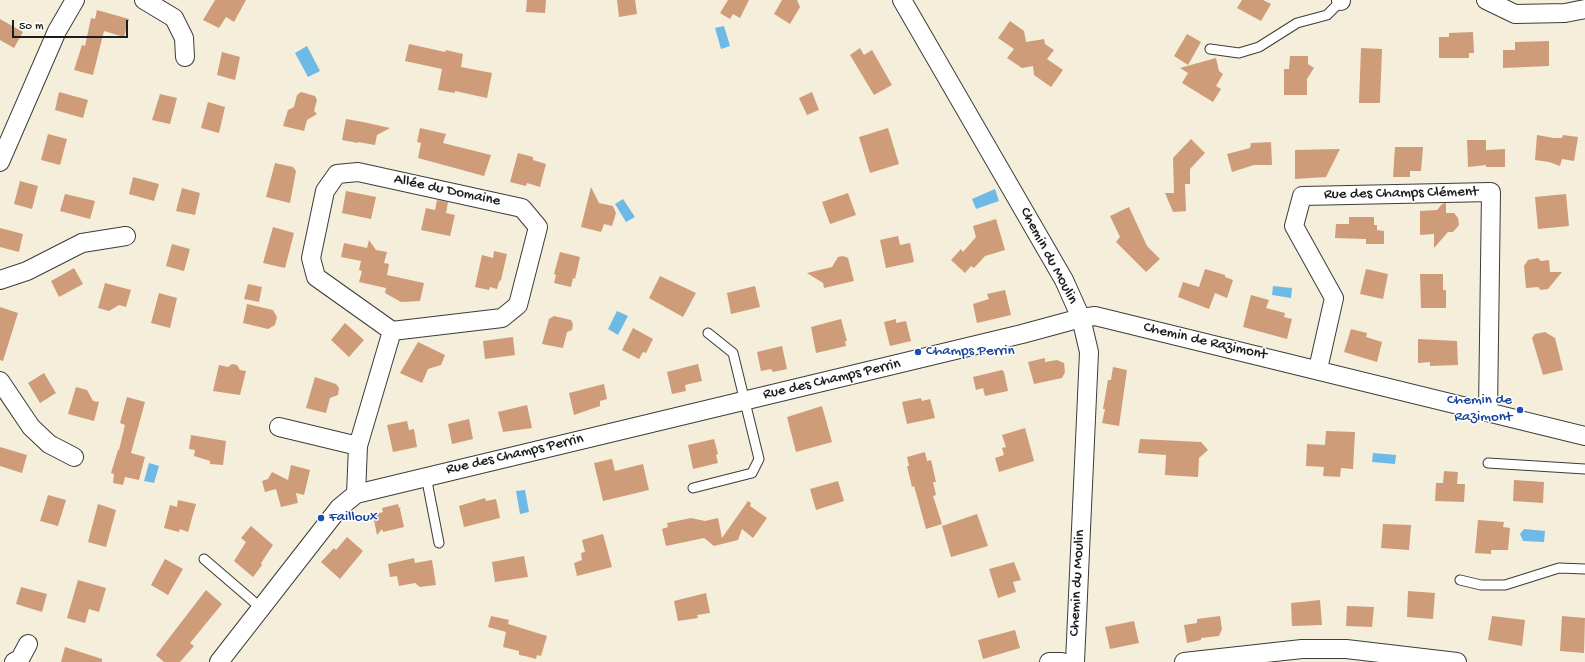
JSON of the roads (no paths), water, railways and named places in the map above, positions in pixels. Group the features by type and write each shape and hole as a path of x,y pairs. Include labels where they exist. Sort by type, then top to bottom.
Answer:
{"street":[{"path":"0,162 57,31 75,0"},
{"path":"144,0 174,18 184,38 185,57"},
{"name":"Chemin du Moulin","path":"902,0 1064,280 1081,318 1088,352 1075,662"},
{"path":"1486,0 1515,14 1565,13 1585,8"},
{"name":"Allée du Domaine","path":"358,172 522,208 538,227 518,305 502,318 392,331 316,277 311,258 325,191 337,174 358,172"},
{"name":"Rue des Champs Clément","path":"1318,369 1334,298 1294,226 1302,196 1491,192 1488,412"},
{"path":"0,280 28,271 82,243 126,236"},
{"name":"Chemin de Razimont","path":"1081,318 1095,316 1318,369 1585,436"},
{"name":"Rue des Champs Perrin","path":"219,662 339,508 356,494 1022,334 1081,318"},
{"path":"356,494 358,446 392,331"},
{"path":"0,381 31,427 49,444 74,457"},
{"path":"279,427 358,446"},
{"path":"14,662 20,659 28,644"},
{"path":"1184,662 1302,649 1346,649 1457,662"},
{"path":"1049,662 1062,662"}],"lane":[{"path":"1210,49 1239,53 1259,47 1297,23 1327,15 1341,0"},
{"name":"Rue des Champs Perrin","path":"693,488 752,473 759,459 733,354 708,332"},
{"path":"1488,463 1585,468"},
{"name":"Rue des Champs Perrin","path":"426,476 439,543"},
{"path":"204,559 261,608"},
{"path":"1460,580 1482,585 1505,586 1559,568 1585,569"}],"water":[{"path":"724,26 730,46 721,49 715,28"},
{"path":"307,46 320,71 308,77 295,53"},
{"path":"995,189 999,201 976,209 972,199"},
{"path":"623,199 635,217 626,222 615,204"},
{"path":"1273,286 1292,288 1291,298 1272,295"},
{"path":"617,311 628,316 618,335 608,329"},
{"path":"1373,453 1396,455 1395,464 1372,462"},
{"path":"149,463 159,466 154,483 144,481"},
{"path":"525,490 529,512 520,514 516,491"},
{"path":"1524,529 1545,531 1544,542 1523,541 1520,534"}],"place":[{"name":"Champs Perrin","path":"918,352"},
{"name":"Chemin de Razimont","path":"1520,410"},
{"name":"Failloux","path":"321,518"}]}
